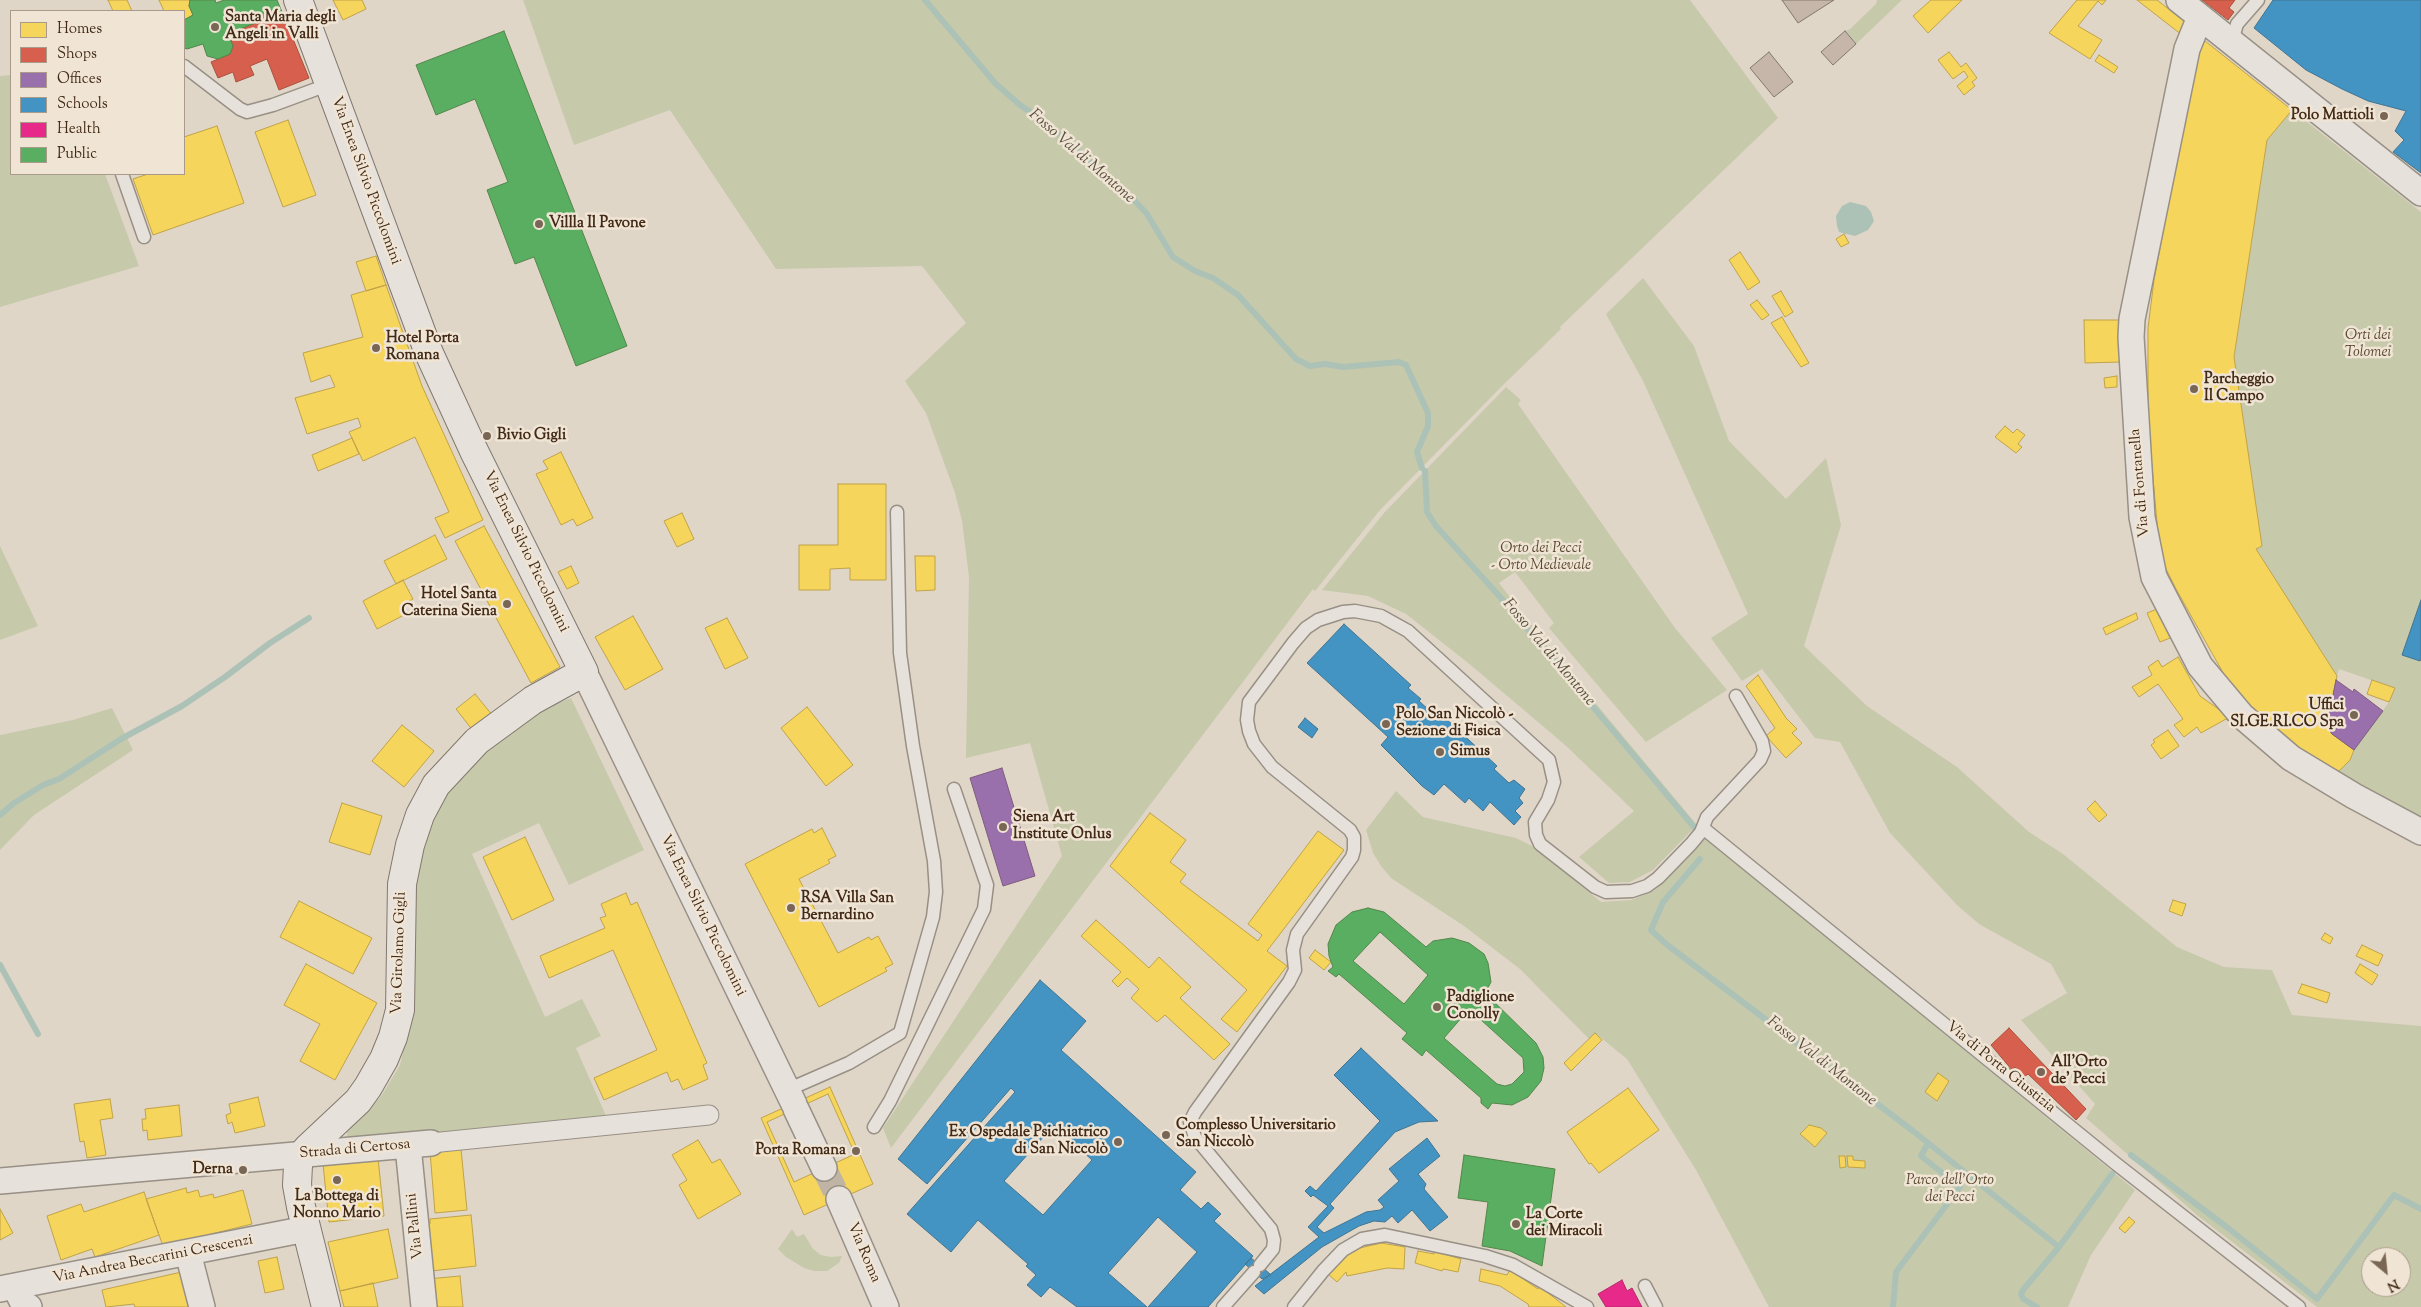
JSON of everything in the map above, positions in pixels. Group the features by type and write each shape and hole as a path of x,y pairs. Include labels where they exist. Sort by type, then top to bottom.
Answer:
{"main road":[{"name":"Via Enea Silvio Piccolomini","path":"298,0 429,353 474,451 584,672"},
{"name":"Via Girolamo Gigli","path":"302,1156 363,1094 377,1073 393,1037 400,1010 401,905 406,862 414,830 427,800 448,771 477,741 533,700 584,672"},
{"path":"302,1156 297,1170 297,1185 306,1230 326,1307"}],"street":[{"path":"2179,0 2421,193"},
{"name":"Via di Fontanella","path":"2200,17 2187,49 2132,319 2131,338 2142,517 2154,578 2200,666 2236,711 2291,758 2354,796 2421,832"},
{"name":"Via Enea Silvio Piccolomini","path":"584,672 792,1101"},
{"path":"792,1101 824,1168"},
{"name":"Strada di Certosa","path":"0,1181 302,1156 709,1116"},
{"name":"Via Pallini","path":"419,1145 424,1307"},
{"name":"Via Roma","path":"839,1199 886,1307"},
{"name":"Via Andrea Beccarini Crescenzi","path":"17,1299 188,1253 306,1230"},
{"path":"188,1253 202,1307"}],"lane":[{"path":"2232,42 2237,24 2258,0"},
{"path":"185,67 240,109 247,112 260,110 330,84"},
{"path":"122,175 144,237"},
{"path":"792,1101 849,1063 900,1033 922,964 933,917 936,892 934,861 913,746 900,653 898,512"},
{"path":"1223,1307 1273,1249 1273,1233 1195,1137 1190,1125 1192,1117 1289,982 1296,967 1293,950 1297,934 1352,857 1355,844 1350,830 1342,821 1286,780 1267,762 1254,744 1247,720 1247,709 1258,688 1306,628 1324,616 1356,611 1382,616 1393,621 1415,637 1549,760 1554,774 1552,790 1535,822 1536,835 1540,844 1600,890 1612,892 1632,891 1647,886 1658,878 1691,844 1703,828 1707,817 1763,754 1759,735 1736,696"},
{"path":"874,1127 890,1101 984,909 987,885 954,789"},
{"name":"Via di Porta Giustizia","path":"1703,828 2115,1163 2299,1307"},
{"path":"1294,1307 1323,1271 1344,1250 1362,1239 1385,1235 1485,1256 1513,1265 1587,1307"},
{"path":"1645,1286 1656,1307"}],"green space":[{"path":"523,0 1690,0 1778,118 1560,327 1561,329 1380,510 1315,591 1313,589 891,1148 883,1128 1062,856 1030,743 966,758 969,577 962,521 955,493 926,413 905,381 966,323 922,266 776,269 670,110 574,145"},
{"path":"1877,0 1902,0 1856,44 1845,31 1850,29 1876,4"},
{"path":"10,75 10,175 105,175 139,266 0,307 0,76"},
{"name":"Orti dei Tolomei","path":"2292,110 2421,212 2421,600 2403,655 2419,661 2421,659 2421,818 2335,775 2350,760 2354,750 2389,702 2394,688 2339,669 2337,676 2256,549 2262,546 2234,357 2267,140"},
{"path":"1643,278 1694,346 1729,441 1786,499 1826,458 1841,525 1804,646 1867,706 1957,767 2029,832 2063,854 2177,947 2224,967 2272,970 2292,1015 2421,1026 2421,1307 2317,1307 2197,1215 2086,1118 2095,1104 2021,1020 2067,993 2051,964 1979,924 1957,905 1890,833 1840,742 1815,738 1762,669 1742,681 1711,638 1748,614 1643,381 1606,314"},
{"name":"Orto dei Pecci - Orto Medievale","path":"1506,387 1521,400 1518,404 1675,628 1727,690 1646,742 1549,628 1554,623 1515,572 1499,583 1547,645 1697,825 1653,870 1630,882 1609,883 1579,857 1634,811 1564,744 1467,662 1406,614 1368,596 1322,590 1384,513"},
{"path":"0,546 38,626 0,640"},
{"path":"571,698 644,850 569,885 539,823 472,854 545,1017 582,999 601,1036 576,1048 607,1118 347,1143 347,1131 382,1095 400,1065 410,1023 416,868 424,835 441,801 474,761 538,711"},
{"path":"112,708 133,750 34,815 0,850 0,735 73,720"},
{"name":"Parco dell'Orto dei Pecci","path":"1396,791 1423,817 1516,838 1536,848 1601,902 1631,900 1654,891 1706,838 2135,1190 2091,1255 2068,1307 1769,1307 1696,1170 1627,1059 1595,1033 1589,1039 1520,969 1464,926 1391,878 1381,866 1373,853 1366,830"},
{"path":"792,1229 797,1237 804,1234 813,1249 821,1255 831,1257 842,1256 839,1263 827,1271 814,1271 804,1268 786,1257 778,1249"}],"shaded area":[{"path":"1850,202 1866,206 1871,212 1874,221 1868,230 1855,236 1839,232 1837,226 1836,216 1842,206"}],"building: Homes":[{"path":"108,0 127,0 132,10 113,10"},
{"path":"159,0 190,0 189,6 193,15 185,19 185,10 164,10"},
{"path":"333,0 362,0 366,9 343,20"},
{"path":"1931,0 1962,0 1928,33 1913,16"},
{"path":"2077,0 2106,0 2102,5 2098,1 2078,26 2102,40 2090,59 2049,33"},
{"path":"2137,0 2157,0 2185,22 2182,35"},
{"name":"Parcheggio Il Campo","path":"2200,37 2292,110 2267,140 2234,357 2262,546 2256,549 2337,676 2328,728 2332,734 2354,750 2350,760 2335,775 2297,753 2235,694 2176,589 2164,565 2159,545 2148,422 2148,328 2154,280"},
{"path":"1949,52 1961,67 1966,63 1977,78 1972,82 1975,86 1964,95 1957,86 1968,77 1964,71 1953,79 1938,60"},
{"path":"2099,55 2118,67 2114,73 2095,61"},
{"path":"288,120 316,195 283,207 255,132"},
{"path":"217,126 244,203 153,235 133,179 145,175 185,175 185,137"},
{"path":"1844,234 1849,243 1841,247 1836,239"},
{"path":"1740,252 1760,282 1748,290 1729,260"},
{"path":"376,256 386,285 366,291 356,262"},
{"path":"386,285 422,386 483,520 445,538 435,518 449,512 415,437 363,461 349,432 361,427 358,418 307,434 295,398 335,387 330,375 311,382 303,353 363,337 351,295"},
{"path":"1781,291 1793,312 1785,317 1772,296"},
{"path":"1757,300 1769,315 1762,320 1750,305"},
{"path":"1782,317 1809,363 1801,367 1771,323"},
{"path":"2084,320 2119,320 2120,362 2085,363"},
{"path":"2117,376 2117,387 2105,388 2104,378"},
{"path":"2005,426 2013,433 2017,429 2025,435 2018,444 2022,447 2016,453 1995,437"},
{"path":"352,438 359,454 318,471 312,455"},
{"path":"561,452 593,518 577,526 573,519 561,525 536,474 548,469 543,461"},
{"path":"838,484 886,484 886,580 850,580 850,568 830,569 830,590 799,590 799,545 838,545"},
{"path":"682,513 694,539 677,547 664,521"},
{"name":"Hotel Santa Caterina Siena","path":"484,526 560,667 531,683 455,541"},
{"path":"435,535 447,559 396,584 384,561"},
{"path":"915,556 935,556 935,590 916,591"},
{"path":"571,566 579,583 567,589 558,572"},
{"path":"403,580 413,599 401,605 406,614 377,629 363,601"},
{"path":"2157,609 2170,638 2160,642 2147,613"},
{"path":"2136,613 2138,619 2106,635 2103,628"},
{"path":"633,616 663,669 625,690 595,637"},
{"path":"727,618 748,658 725,669 705,628"},
{"path":"2178,657 2200,696 2241,725 2238,729 2226,719 2201,733 2197,727 2184,737 2174,725 2183,719 2158,684 2139,697 2132,687 2152,675 2148,667 2158,660 2162,667"},
{"path":"1758,675 1786,718 1797,729 1792,733 1802,743 1786,758 1766,736 1775,728 1746,686"},
{"path":"2372,680 2395,688 2389,702 2367,694"},
{"path":"475,694 493,716 474,732 456,709"},
{"path":"807,707 853,765 826,786 781,728"},
{"path":"402,725 434,751 404,787 372,761"},
{"path":"2168,730 2179,746 2161,759 2151,745 2155,742 2153,740"},
{"path":"2095,801 2107,815 2099,822 2087,809"},
{"path":"342,803 382,816 370,855 329,842"},
{"path":"1150,813 1186,840 1170,862 1186,874 1180,882 1258,941 1262,935 1248,924 1318,831 1344,850 1267,951 1287,966 1237,1032 1221,1019 1247,990 1110,866"},
{"name":"RSA Villa San Bernardino","path":"822,828 836,856 828,860 830,863 799,879 838,953 869,937 871,940 878,936 893,964 885,968 887,971 819,1007 745,864 812,829 814,833"},
{"path":"525,837 554,900 512,920 483,857"},
{"path":"626,893 631,905 637,902 707,1063 703,1065 708,1079 683,1090 678,1079 671,1082 667,1072 604,1100 594,1078 657,1050 613,950 549,978 540,956 605,928 600,918 606,916 601,904"},
{"path":"2173,900 2186,904 2182,916 2169,911"},
{"path":"299,901 372,938 353,974 280,937"},
{"path":"1096,920 1149,968 1159,957 1191,987 1180,998 1230,1044 1214,1060 1165,1015 1157,1022 1131,998 1139,989 1127,978 1118,987 1112,981 1121,972 1081,936"},
{"path":"2325,933 2333,938 2330,944 2321,939"},
{"path":"2362,945 2383,955 2378,966 2356,956"},
{"path":"1315,950 1331,962 1324,970 1309,958"},
{"path":"306,964 377,1003 335,1080 300,1061 320,1024 284,1005"},
{"path":"2360,964 2378,975 2372,985 2355,973"},
{"path":"2302,984 2330,993 2327,1003 2298,993"},
{"path":"1595,1033 1602,1040 1571,1071 1564,1063"},
{"path":"1938,1073 1949,1081 1937,1101 1925,1092"},
{"name":"Porta Romana","path":"830,1087 873,1184 804,1215 761,1118","holes":["828,1094 855,1154 794,1182 767,1122"]},
{"path":"1628,1088 1659,1130 1599,1173 1591,1163 1589,1164 1567,1132"},
{"path":"258,1097 265,1126 235,1133 232,1122 228,1124 226,1115 231,1113 229,1104"},
{"path":"110,1099 113,1118 100,1120 106,1155 87,1158 84,1141 80,1142 74,1104"},
{"path":"179,1105 182,1136 148,1140 147,1130 143,1131 142,1119 146,1119 145,1109"},
{"path":"1809,1125 1821,1128 1827,1133 1815,1147 1800,1134"},
{"path":"698,1140 712,1163 720,1159 741,1194 698,1219 679,1185 687,1180 672,1155"},
{"path":"461,1149 467,1210 435,1213 430,1152"},
{"path":"1839,1156 1845,1156 1846,1167 1840,1168"},
{"path":"1847,1156 1853,1156 1853,1160 1865,1161 1865,1168 1848,1167"},
{"path":"378,1158 384,1216 329,1222 323,1164"},
{"path":"186,1188 187,1193 198,1190 200,1197 213,1194 214,1198 243,1190 252,1224 163,1246 146,1199"},
{"path":"144,1192 159,1235 95,1257 92,1249 61,1260 47,1216 81,1204 84,1212"},
{"path":"0,1209 13,1233 0,1240"},
{"path":"471,1215 476,1266 431,1271 423,1225 430,1224 430,1219"},
{"path":"2129,1217 2135,1222 2125,1233 2119,1228"},
{"path":"388,1229 398,1278 340,1291 328,1242"},
{"path":"1381,1243 1405,1247 1404,1269 1387,1268 1347,1276 1346,1272 1337,1282 1328,1274 1341,1258 1356,1249"},
{"path":"1418,1251 1434,1254 1434,1251 1461,1259 1458,1272 1443,1269 1442,1271 1415,1263"},
{"path":"277,1257 284,1289 265,1293 258,1261"},
{"path":"1481,1269 1507,1275 1510,1270 1538,1289 1539,1286 1566,1307 1529,1307 1528,1304 1500,1286 1479,1281"},
{"path":"186,1271 194,1307 135,1307 134,1304 106,1307 102,1290"},
{"path":"460,1276 463,1307 431,1307 428,1279"},
{"path":"373,1283 378,1307 344,1307 340,1291"}],"building: Shops":[{"path":"2202,0 2235,0 2229,8 2234,12 2228,20"},
{"path":"282,12 309,78 279,90 267,59 250,66 254,75 236,82 233,72 218,78 211,62 230,54 233,46 228,34"},
{"path":"2009,1028 2086,1109 2076,1120 2028,1074 2024,1077 2015,1067 2012,1070 1991,1045"}],"building: Offices":[{"name":"Uffici SI.GE.RI.CO Spa","path":"2336,680 2353,692 2354,689 2383,711 2354,750 2332,734 2328,728"},
{"name":"Siena Art Institute Onlus","path":"1002,768 1035,876 1003,886 970,778"}],"building: Schools":[{"name":"Polo Mattioli","path":"2273,0 2421,0 2421,173 2393,152 2404,140 2395,131 2406,111 2368,101 2306,70 2254,28"},
{"path":"2421,600 2421,659 2420,661 2402,655"},
{"path":"1344,624 1411,685 1408,688 1421,699 1419,701 1440,720 1443,716 1497,766 1494,769 1509,783 1514,780 1525,789 1519,798 1523,803 1515,811 1521,817 1514,825 1490,802 1483,811 1469,798 1465,803 1444,784 1434,795 1422,786 1381,745 1388,737 1307,663"},
{"path":"1305,718 1318,729 1312,738 1298,727"},
{"name":"Ex Ospedale Psichiatrico di San Niccolò","path":"1040,980 1086,1021 1061,1050 1196,1172 1180,1190 1201,1209 1208,1202 1221,1214 1214,1221 1253,1256 1208,1307 1148,1307 1197,1252 1158,1217 1108,1273 1147,1307 1077,1307 1050,1287 1041,1297 1027,1285 1036,1275 1026,1266 1028,1264 978,1220 951,1252 907,1214 1015,1092 1011,1088 927,1184 898,1159","holes":["1054,1125 1092,1160 1043,1215 1004,1181"]},
{"path":"1361,1048 1438,1121 1419,1122 1395,1132 1330,1204 1334,1208 1317,1227 1324,1233 1366,1212 1380,1210 1384,1207 1378,1200 1399,1181 1389,1169 1427,1138 1440,1156 1418,1174 1426,1184 1424,1189 1448,1217 1430,1231 1412,1210 1398,1223 1392,1216 1385,1222 1374,1221 1359,1226 1322,1247 1264,1294 1255,1286 1319,1237 1308,1227 1328,1206 1313,1195 1311,1197 1305,1191 1310,1186 1316,1191 1380,1121 1334,1075"},
{"path":"1251,1258 1271,1275 1262,1279 1245,1264"}],"building: Health":[{"path":"1622,1280 1627,1291 1632,1288 1642,1307 1606,1307 1598,1294"}],"building: Public":[{"name":"Santa Maria degli Angeli in Valli","path":"190,0 215,0 216,3 224,0 277,0 282,12 228,34 233,46 230,54 218,59 207,56 203,44 185,48 185,19 193,15 189,6"},
{"name":"Villla Il Pavone","path":"504,31 627,346 576,366 534,257 515,264 487,190 508,182 475,99 436,115 416,65"},
{"name":"Padiglione Conolly","path":"1368,908 1384,912 1426,947 1433,941 1452,938 1469,943 1484,954 1488,963 1491,982 1485,993 1536,1043 1543,1057 1544,1068 1541,1081 1528,1097 1512,1105 1492,1103 1488,1109 1481,1103 1481,1098 1426,1050 1422,1056 1402,1039 1407,1033 1339,974 1336,977 1328,971 1333,967 1329,956 1328,944 1336,925 1352,912","holes":["1380,932 1428,975 1404,1004 1353,961","1469,1009 1523,1058 1524,1072 1512,1084 1505,1086 1497,1084 1444,1038"]},
{"name":"La Corte dei Miracoli","path":"1464,1155 1555,1169 1542,1266 1510,1251 1482,1246 1488,1202 1458,1198"}],"building: Other":[{"path":"1782,0 1834,0 1798,23"},
{"path":"1845,31 1856,44 1833,65 1821,52"},
{"path":"1769,52 1793,82 1774,97 1750,68"}],"waterway":[{"name":"Fosso Val di Montone","path":"925,0 995,83 1020,105 1045,122 1134,200 1147,214 1173,257 1195,271 1213,278 1238,295 1296,359 1310,366 1325,364 1343,367 1399,362 1406,365 1428,413 1428,426 1417,452 1422,468"},
{"name":"Fosso Val di Montone","path":"1425,471 1427,512 1436,526 1511,609 1694,827"},
{"path":"0,815 14,803 43,785 59,779 121,739 182,706 270,643 309,618"},
{"name":"Fosso Val di Montone","path":"1700,859 1663,902 1651,930 1666,944 1913,1131 2059,1247"},
{"path":"0,965 38,1034"},
{"path":"1893,1307 1896,1272 1960,1187 1921,1156 1928,1143"},
{"path":"2131,1155 2228,1228 2317,1299 2394,1195 2421,1209"},
{"path":"2037,1307 2023,1299 2021,1294 2023,1290 2059,1247 2112,1174"}],"tunnel":[{"path":"824,1168 839,1199"}],"place":[{"name":"Santa Maria degli Angeli in Valli","path":"215,27"},
{"name":"Polo Mattioli","path":"2384,116"},
{"name":"Villla Il Pavone","path":"539,224"},
{"name":"Hotel Porta Romana","path":"376,348"},
{"name":"Parcheggio Il Campo","path":"2194,389"},
{"name":"Bivio Gigli","path":"487,436"},
{"name":"Hotel Santa Caterina Siena","path":"507,604"},
{"name":"Uffici SI.GE.RI.CO Spa","path":"2354,715"},
{"name":"Polo San Niccolò - Sezione di Fisica","path":"1386,724"},
{"name":"Simus","path":"1440,752"},
{"name":"Siena Art Institute Onlus","path":"1003,827"},
{"name":"RSA Villa San Bernardino","path":"791,908"},
{"name":"Padiglione Conolly","path":"1437,1007"},
{"name":"All’Orto de' Pecci","path":"2041,1072"},
{"name":"Complesso Universitario San Niccolò","path":"1166,1135"},
{"name":"Ex Ospedale Psichiatrico di San Niccolò","path":"1118,1142"},
{"name":"Porta Romana","path":"856,1151"},
{"name":"Derna","path":"243,1170"},
{"name":"La Bottega di Nonno Mario","path":"337,1180"},
{"name":"La Corte dei Miracoli","path":"1516,1224"}]}
